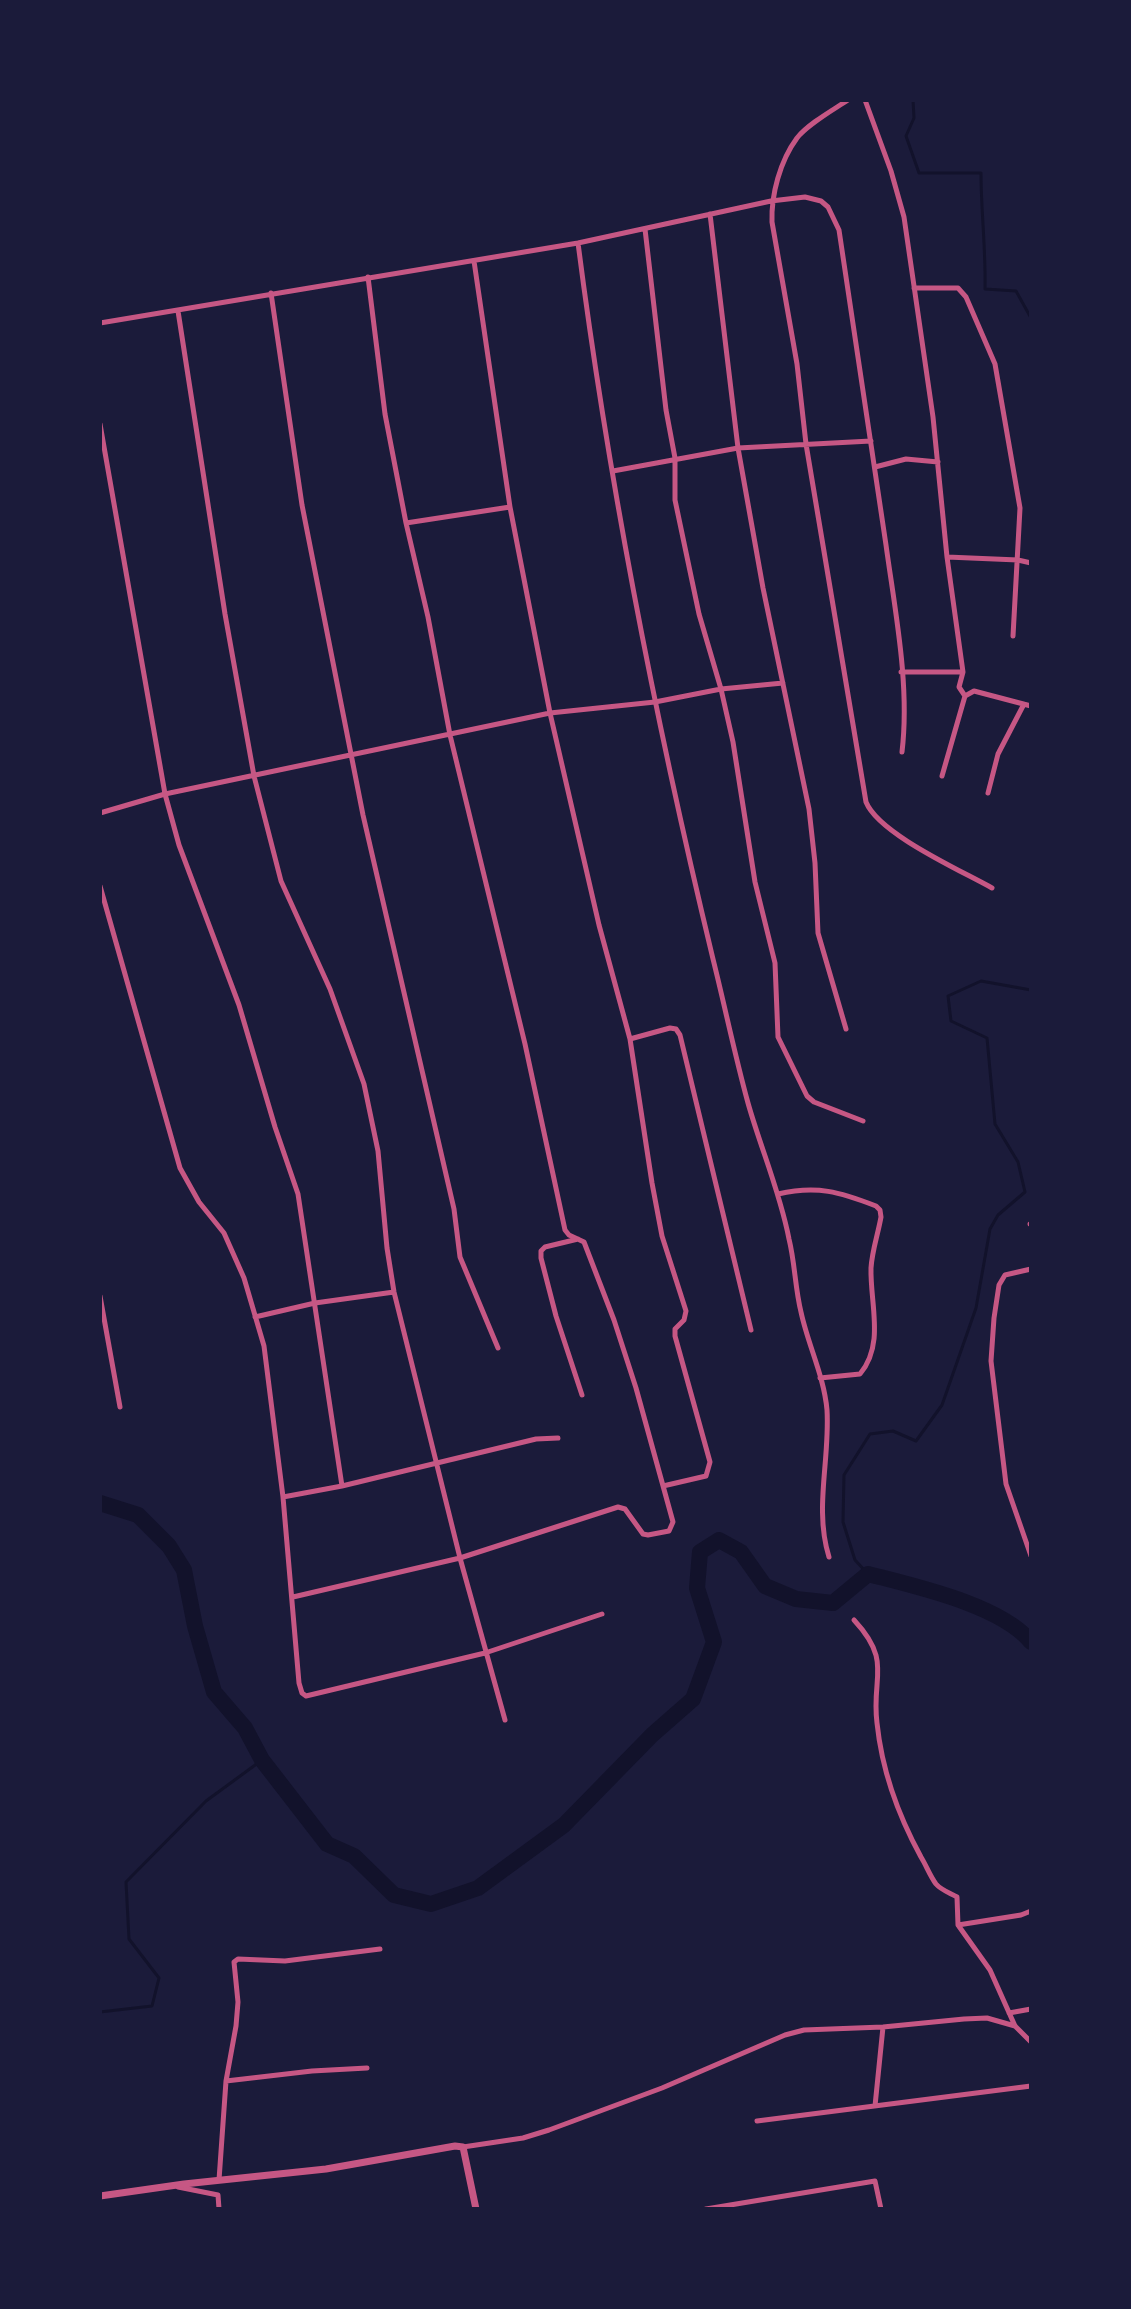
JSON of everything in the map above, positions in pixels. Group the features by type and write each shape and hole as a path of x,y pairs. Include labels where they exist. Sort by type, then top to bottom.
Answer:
{"street":[{"path":"848,100 797,137 771,201 797,364 806,444 866,802 880,823 992,888"},
{"path":"865,100 904,217 963,672 959,687 965,696"},
{"path":"100,323 578,243 771,201 805,197 821,201 828,207 839,230 875,467 899,637 905,726 902,752"},
{"path":"710,214 738,448 763,588 809,809 818,933 846,1029"},
{"path":"645,229 666,410 675,458 675,500 699,614 733,742 755,882 775,963 778,1037 807,1096 814,1102 863,1121"},
{"path":"578,243 594,369 655,702 712,956 748,1103 790,1240 801,1312 826,1405 822,1495 823,1538 829,1557"},
{"path":"474,261 510,507 550,713 599,925 630,1039 662,1236 686,1311 684,1320 675,1329 675,1336 710,1462 706,1476 663,1486"},
{"path":"293,1597 460,1558 618,1507 625,1509 643,1534 669,1531 673,1522 619,1334 584,1242 565,1230 525,1044 450,735 428,617 406,523 385,414 368,277"},
{"path":"914,288 958,288 966,297 995,364 1020,508 1013,636"},
{"path":"271,293 302,505 363,815 454,1209 460,1257 498,1348"},
{"path":"178,311 225,614 254,776 281,881 330,989 364,1084 378,1151 394,1292 460,1558 505,1720"},
{"path":"100,424 165,794 179,845 239,1005 298,1194 342,1486"},
{"path":"613,471 738,448 871,441"},
{"path":"875,467 906,459 938,462"},
{"path":"406,523 510,507"},
{"path":"947,557 1031,563"},
{"path":"901,672 963,672"},
{"path":"100,813 165,794 550,713 655,702 721,689 783,683"},
{"path":"942,776 965,696 974,691 1028,705 998,754 988,793"},
{"path":"100,886 180,1168 199,1202 224,1233 244,1278 264,1346 283,1497 302,1693 306,1696 485,1653 602,1614"},
{"path":"630,1039 670,1028 676,1029 680,1035 751,1330"},
{"path":"778,1194 815,1188 843,1193 880,1210 871,1266 875,1334 873,1355 860,1374 820,1378"},
{"path":"579,1239 545,1247 541,1258 582,1395"},
{"path":"1031,1269 1005,1275 999,1285 991,1361 1006,1484 1031,1556"},
{"path":"255,1317 315,1303 394,1292"},
{"path":"100,1296 120,1407"},
{"path":"283,1497 438,1464 536,1439 558,1438"},
{"path":"854,1620 869,1636 876,1654 879,1671 876,1719 884,1767 905,1828 938,1886 957,1897 958,1925 990,1970 1015,2026 1031,2042"},
{"path":"958,1925 1031,1911"},
{"path":"219,2180 226,2081 238,2002 234,1962 238,1959 285,1961 380,1949"},
{"path":"1009,2013 1031,2009"},
{"path":"100,2196 326,2169 455,2146 523,2138 662,2088 785,2035 804,2030 883,2027 976,2018 1015,2026"},
{"path":"875,2106 883,2027"},
{"path":"226,2081 367,2068"},
{"path":"757,2121 1031,2086"},
{"path":"463,2147 476,2209"},
{"path":"706,2209 875,2181 881,2209"},
{"path":"174,2186 218,2195 219,2209"}],"waterway":[{"path":"913,100 914,118 906,136 919,173 981,173 985,289 1016,291 1031,318"},
{"path":"868,1574 855,1560 843,1522 844,1475 870,1434 893,1431 916,1441 942,1405 976,1308 990,1229 998,1215 1025,1192 1018,1162 995,1124 987,1038 951,1021 948,996 981,981 1031,990"},
{"path":"100,1503 138,1515 169,1546 184,1570 195,1626 214,1692 245,1728 262,1760 327,1844 354,1856 394,1895 431,1904 478,1888 564,1825 652,1735 693,1699 714,1642 697,1588 700,1552 719,1540 741,1552 765,1586 796,1599 833,1603 868,1574 978,1607 999,1617 1031,1642"},
{"path":"100,2012 152,2006 159,1978 129,1939 126,1882 206,1801 262,1760"}]}
